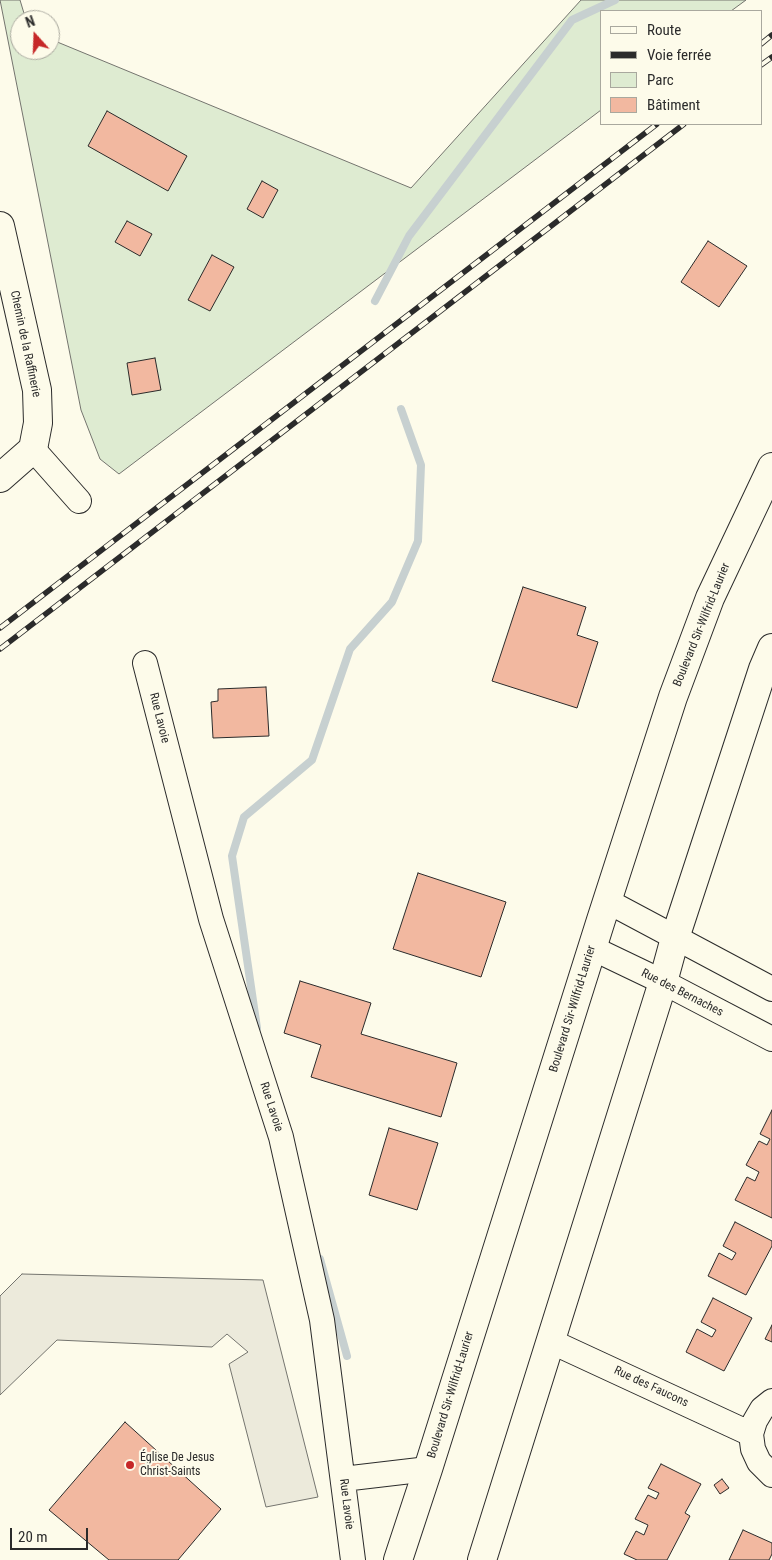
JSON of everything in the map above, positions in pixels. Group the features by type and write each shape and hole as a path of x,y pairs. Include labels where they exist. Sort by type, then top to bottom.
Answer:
{"main road":[{"name":"Chemin de la Raffinerie","path":"0,226 37,390 38,423 33,449"},
{"path":"0,478 33,449"},
{"name":"Boulevard Sir-Wilfrid-Laurier","path":"398,1560 673,696 710,598 772,467"},
{"path":"482,1560 663,982 675,938 763,669 772,648"}],"street":[{"path":"33,449 79,501"},
{"name":"Rue Lavoie","path":"145,663 211,919 281,1137 322,1320 353,1560"},
{"path":"607,901 772,989"},
{"name":"Rue des Bernaches","path":"592,948 663,982 772,1039"},
{"name":"Rue des Faucons","path":"550,1341 752,1434"},
{"path":"772,1401 762,1409 755,1421 752,1434 753,1449 759,1462 772,1474"},
{"path":"343,1479 428,1469"}],"green space":[{"path":"0,0 20,0 23,10 10,10 10,51"},
{"path":"581,0 746,0 732,10 600,10 600,111 119,474 100,459 81,410 12,60 60,60 60,43 411,188"}],"shaded area":[{"path":"22,1274 263,1280 318,1497 266,1507 229,1364 248,1352 227,1334 212,1347 57,1340 0,1395 0,1296"}],"building":[{"path":"107,111 187,156 168,191 88,146"},
{"path":"262,181 278,190 263,218 247,209"},
{"path":"127,221 152,234 140,256 115,242"},
{"path":"708,241 747,266 719,307 681,282"},
{"path":"212,255 234,267 210,311 188,300"},
{"path":"155,358 161,390 132,395 127,363"},
{"path":"523,587 586,607 577,635 598,642 577,708 492,681"},
{"path":"266,687 269,736 213,738 211,702 218,701 218,689"},
{"path":"418,873 506,902 481,977 393,949"},
{"path":"300,981 371,1003 361,1034 457,1063 441,1117 311,1077 321,1045 284,1033"},
{"path":"772,1110 772,1218 735,1200 747,1177 755,1181 759,1172 746,1165 759,1141 767,1145 770,1139 760,1134"},
{"path":"389,1128 438,1143 417,1210 369,1195"},
{"path":"735,1222 772,1241 772,1246 746,1295 708,1276 719,1253 732,1260 736,1253 723,1246"},
{"path":"713,1298 752,1318 724,1371 686,1352 697,1329 712,1337 716,1330 701,1322"},
{"path":"772,1325 772,1342 765,1339"},
{"name":"Église De Jesus Christ-Saints","path":"125,1422 221,1509 178,1560 109,1560 49,1510"},
{"path":"661,1464 701,1484 685,1513 690,1516 667,1560 637,1560 624,1554 636,1531 644,1535 648,1525 635,1519 648,1495 656,1499 659,1493 648,1488"},
{"path":"722,1479 729,1488 720,1494 714,1485"},
{"path":"743,1530 772,1543 772,1554 769,1560 729,1560"}],"waterway":[{"path":"375,301 409,236 572,20 615,0"},
{"path":"257,1028 232,856 244,817 312,760 350,649 392,602 418,541 421,465 401,409"},
{"path":"320,1259 347,1356"}],"railway":[{"path":"762,43 772,35"},
{"path":"762,64 772,57"},
{"path":"0,628 656,125"},
{"path":"0,649 683,125"}],"place":[{"name":"Église De Jesus Christ-Saints","path":"130,1465"}]}
